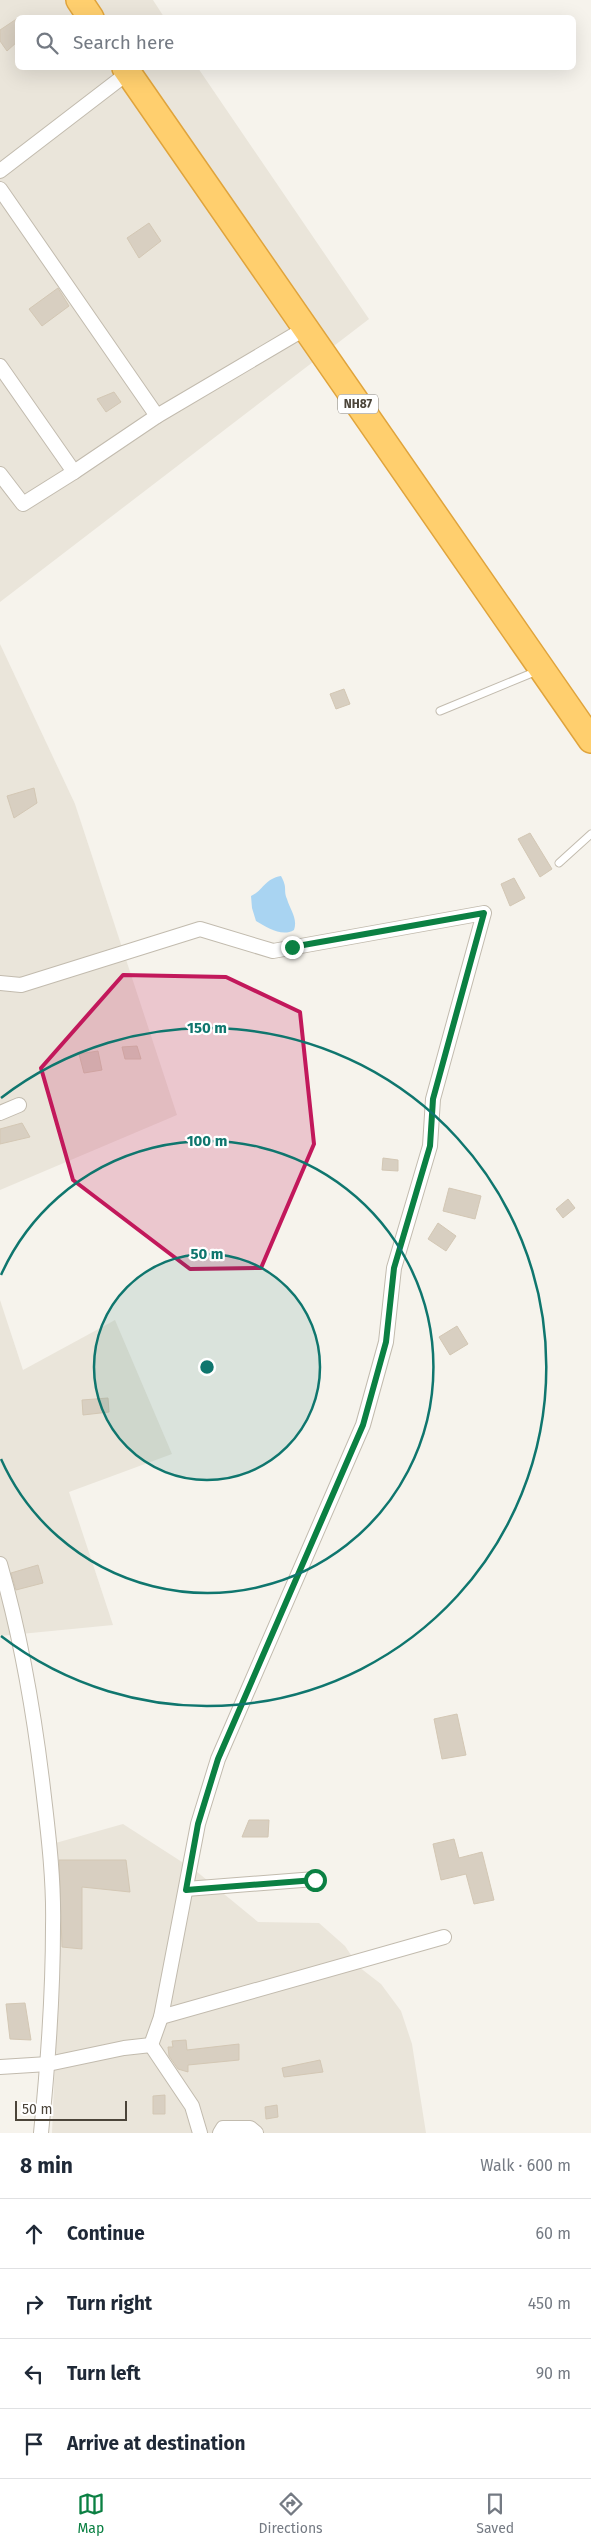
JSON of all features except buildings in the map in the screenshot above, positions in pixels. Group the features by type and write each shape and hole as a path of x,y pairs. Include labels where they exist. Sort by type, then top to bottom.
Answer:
{"highway":[{"path":"79,0 89,15"},
{"name":"NH87","path":"127,70 591,740"}],"street":[{"path":"0,171 127,70"},
{"path":"0,189 157,416"},
{"path":"0,474 23,504 157,416 306,328"},
{"path":"0,366 74,472"},
{"path":"0,983 21,985 200,929 273,951 484,913 433,1099 430,1146 394,1268 386,1342 363,1425 218,1759 198,1824 161,2017 151,2045"},
{"path":"0,1113 19,1105"},
{"path":"0,1564 12,1607 36,1722 48,1830 53,1924 48,2064 42,2133"},
{"path":"186,1890 315,1880"},
{"path":"161,2017 444,1937"},
{"path":"0,2067 48,2064 124,2048 151,2045"},
{"path":"151,2045 192,2106 200,2133"},
{"path":"220,2133 223,2128 250,2128 256,2133"}],"lane":[{"path":"440,711 542,669"},
{"path":"559,863 591,834"}],"highlighted area":[{"path":"123,975 226,977 300,1012 314,1144 261,1268 190,1269 73,1180 41,1068"}],"shaded area":[{"path":"0,0 153,0 163,15 15,15 15,70 199,70 369,319 0,602"},
{"path":"0,644 75,804 177,1115 0,1190"},
{"path":"0,1300 23,1370 115,1320 172,1454 69,1492 113,1625 0,1636"},
{"path":"123,1824 196,1871 258,1922 319,1923 345,1946 359,1967 381,1984 401,2011 412,2044 426,2133 52,2133 58,1984 52,1844"}],"water":[{"path":"281,876 295,922 294,930 285,933 275,931 256,921 251,896 259,891 267,882"}],"route":[{"path":"292,947 484,913 433,1099 430,1146 394,1268 386,1342 363,1425 218,1759 198,1824 186,1890 315,1880"}]}
